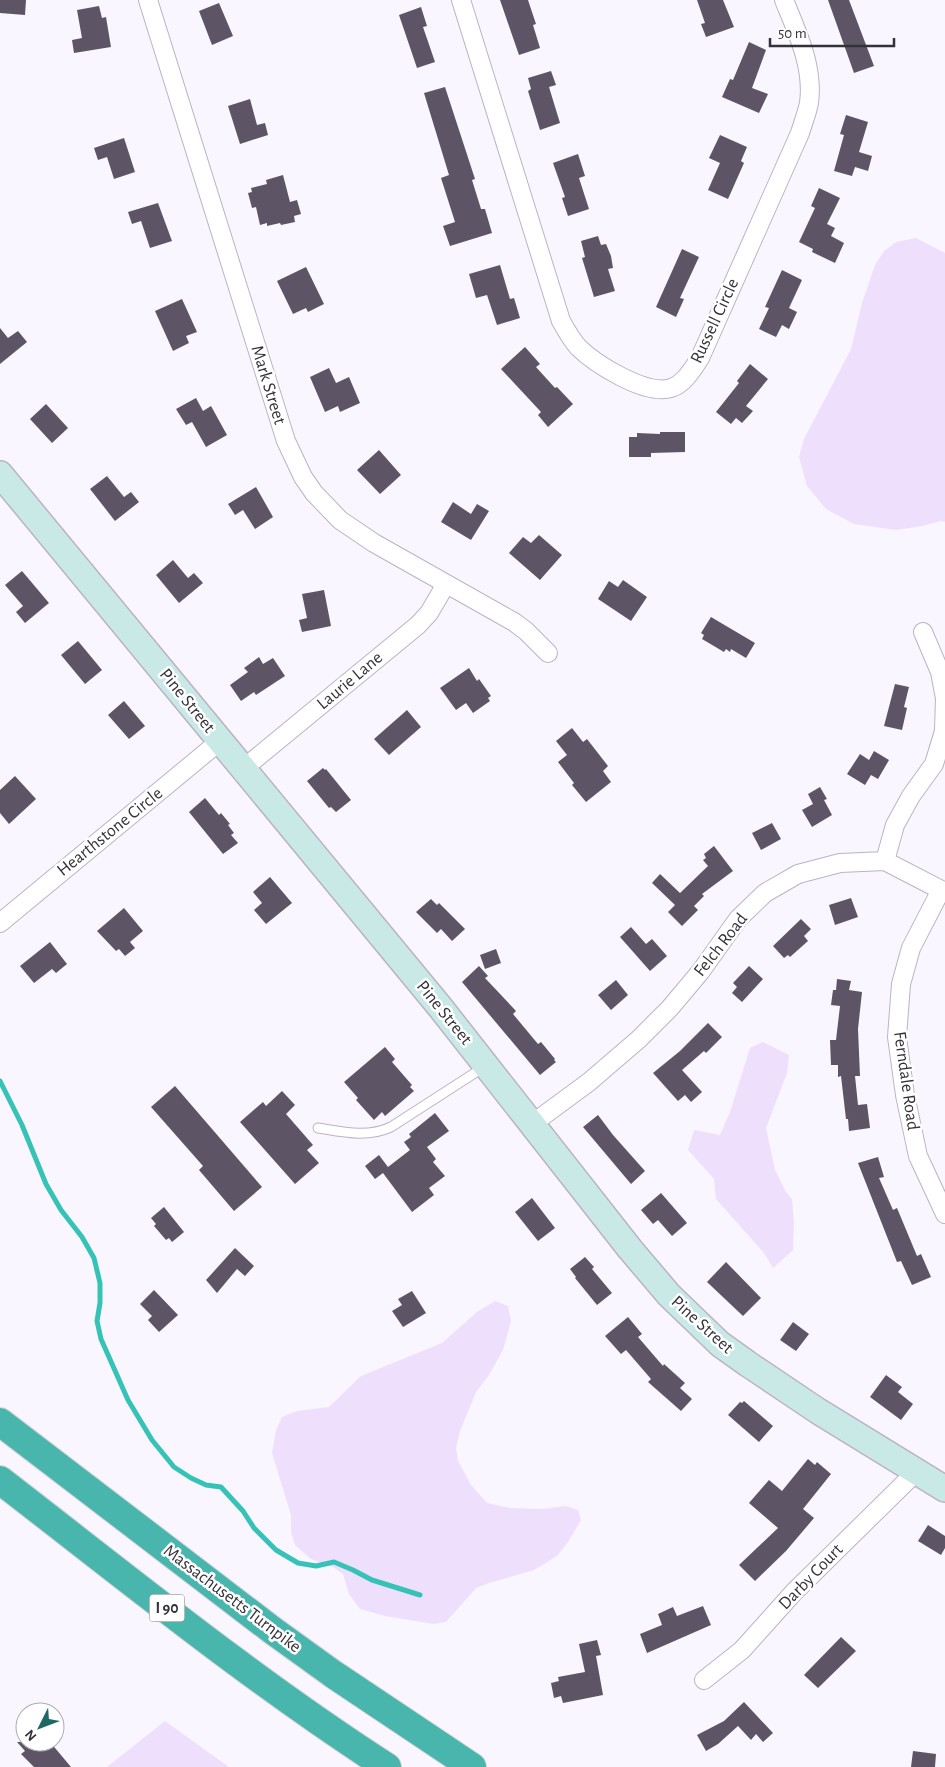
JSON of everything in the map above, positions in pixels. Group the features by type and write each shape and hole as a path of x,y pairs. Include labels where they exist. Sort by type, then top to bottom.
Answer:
{"highway":[{"name":"Massachusetts Turnpike","path":"0,1422 272,1630 333,1674 472,1767"},
{"name":"I 90","path":"0,1480 234,1659 387,1767"}],"main road":[{"name":"Pine Street","path":"0,474 486,1066 652,1276 683,1310 720,1344 781,1387 945,1489"}],"street":[{"name":"Mark Street","path":"148,0 286,441 302,477 327,508 355,532 526,631 548,654"},
{"name":"Russell Circle","path":"460,0 561,321 568,335 587,356 628,380 657,389 670,389 680,383 690,373 700,358 805,117 809,102 808,69 803,49 784,0"},
{"name":"Laurie Lane","path":"243,769 418,625 429,613 446,584"},
{"path":"885,861 895,824 911,796 934,764 944,731 945,698 940,672 923,632"},
{"name":"Hearthstone Circle","path":"0,923 220,741"},
{"name":"Felch Road","path":"532,1124 589,1082 639,1038 664,1014 702,971 738,919 765,893 798,874 840,863 885,861 943,891"},
{"name":"Ferndale Road","path":"943,891 911,948 901,984 897,1038 905,1095 918,1156 945,1214"},
{"name":"Darby Court","path":"704,1680 742,1650 794,1592 917,1471"}],"lane":[{"path":"318,1128 356,1134 381,1132 392,1127 486,1066"}],"shaded area":[{"path":"916,238 945,253 945,522 941,521 896,530 854,524 826,509 807,486 799,457 804,439 851,349 862,303 875,265 884,251 896,242"},
{"path":"763,1042 789,1055 787,1073 766,1128 775,1170 786,1192 792,1199 794,1222 793,1250 773,1268 764,1253 716,1199 714,1179 688,1150 694,1130 720,1135 730,1112 750,1048"},
{"path":"495,1301 508,1306 511,1321 503,1350 489,1375 476,1392 460,1431 456,1448 458,1461 471,1485 487,1503 510,1508 543,1509 566,1506 578,1510 581,1520 557,1556 534,1570 476,1588 446,1622 434,1624 385,1616 360,1609 349,1594 343,1574 333,1567 311,1559 295,1545 291,1532 291,1515 272,1453 276,1430 282,1417 297,1411 329,1407 361,1376 442,1343 477,1312"},
{"path":"165,1721 229,1767 107,1767"}],"building":[{"path":"0,0 26,0 25,15 0,13"},
{"path":"500,0 528,0 536,24 533,25 540,48 519,55"},
{"path":"697,0 723,0 734,27 706,37 701,24 705,23"},
{"path":"828,0 849,0 874,66 854,73"},
{"path":"219,3 233,36 212,45 199,11"},
{"path":"99,6 102,18 106,17 111,47 74,53 72,40 82,38 77,10"},
{"path":"421,7 427,26 423,27 435,62 417,68 399,15"},
{"path":"749,42 766,50 752,88 768,94 759,113 722,97 730,79 733,80"},
{"path":"551,71 556,85 549,87 560,123 540,130 528,91 531,89 528,78"},
{"path":"445,87 475,179 472,180 481,209 485,209 492,233 450,246 443,226 455,222 441,178 449,175 424,93"},
{"path":"250,99 257,125 265,123 268,135 240,144 228,106"},
{"path":"846,115 868,122 859,152 872,156 868,171 855,167 852,176 834,171 844,135 840,134"},
{"path":"720,135 747,147 741,161 744,163 728,199 708,190 720,163 709,158"},
{"path":"124,138 135,172 114,179 107,157 98,160 94,148"},
{"path":"578,154 585,176 579,178 589,209 568,216 562,198 565,197 553,163"},
{"path":"283,175 290,202 297,200 301,214 294,216 295,222 281,225 280,223 267,226 267,223 260,225 256,207 252,208 248,193 252,192 251,188 267,184 266,180"},
{"path":"819,188 840,198 827,224 835,228 831,236 844,243 835,263 812,252 813,249 799,242 815,208 811,206"},
{"path":"158,203 172,241 150,248 141,221 132,224 128,212"},
{"path":"598,236 601,245 606,244 611,256 613,268 608,269 615,291 594,297 582,258 585,257 581,241"},
{"path":"682,249 699,257 680,298 684,299 676,317 656,307"},
{"path":"500,265 510,299 514,298 520,318 497,325 487,295 476,298 469,274"},
{"path":"306,267 324,304 308,312 306,308 293,314 277,281"},
{"path":"782,270 802,280 789,308 797,312 789,329 782,325 776,337 759,329 769,308 765,307"},
{"path":"182,299 197,332 186,336 189,343 173,351 155,311"},
{"path":"0,328 8,338 18,331 27,342 0,364"},
{"path":"525,347 540,364 536,367 573,404 548,427 538,415 541,412 501,369"},
{"path":"750,364 768,379 746,406 753,411 742,423 736,418 731,424 716,412 739,383 737,381"},
{"path":"329,368 336,383 349,377 360,403 340,412 338,406 325,412 310,377"},
{"path":"196,398 203,411 211,406 227,435 206,447 192,422 186,425 176,409"},
{"path":"46,404 68,428 52,443 30,419"},
{"path":"660,432 685,432 685,452 651,453 651,457 629,457 629,437 637,437 637,433 660,434"},
{"path":"379,450 401,475 380,494 357,470"},
{"path":"107,476 124,497 131,492 139,502 115,521 90,489"},
{"path":"256,487 273,517 255,529 243,510 235,515 228,504"},
{"path":"453,502 471,514 477,504 489,511 471,540 441,522"},
{"path":"539,535 562,555 540,580 509,553 523,537 531,543"},
{"path":"173,560 188,578 194,573 203,583 179,603 156,575"},
{"path":"22,571 49,603 25,623 16,612 23,606 5,585"},
{"path":"623,580 647,597 631,621 598,599 609,581 618,587"},
{"path":"324,590 331,626 302,632 299,620 307,618 302,594"},
{"path":"711,617 755,643 746,658 731,649 730,652 726,649 724,652 702,639 704,635 701,633"},
{"path":"78,641 102,670 85,684 61,655"},
{"path":"259,657 263,664 273,658 285,676 256,695 254,692 241,701 230,685 248,672 244,668"},
{"path":"469,668 477,681 479,679 491,696 488,698 490,701 473,713 466,703 456,710 440,688"},
{"path":"895,684 909,687 904,707 907,708 902,730 884,726"},
{"path":"124,701 145,726 129,739 108,715"},
{"path":"407,710 421,727 389,755 374,739"},
{"path":"572,728 583,742 587,739 608,766 603,771 611,782 586,802 572,785 574,783 558,762 567,755 556,741"},
{"path":"874,751 889,760 878,779 871,775 865,785 847,774 860,754 869,760"},
{"path":"323,768 326,769 351,800 336,812 331,807 329,808 307,781"},
{"path":"15,776 36,799 9,824 0,813 0,790"},
{"path":"820,787 827,799 824,800 832,815 812,827 802,810 813,804 808,794"},
{"path":"205,798 219,815 221,813 230,824 228,825 234,833 231,835 238,843 223,854 189,812"},
{"path":"772,823 781,839 761,850 752,833"},
{"path":"714,846 733,871 702,894 704,896 694,906 698,910 682,926 668,912 675,905 652,883 660,874 680,893 708,866 703,860 706,858 704,854"},
{"path":"270,877 292,903 266,924 254,910 262,903 253,892"},
{"path":"851,898 858,917 835,925 829,905"},
{"path":"431,899 437,905 439,903 465,929 452,941 441,929 437,933 416,912"},
{"path":"124,908 143,931 130,942 135,948 125,956 119,949 116,951 97,931"},
{"path":"801,919 811,929 804,936 808,941 790,957 788,955 784,958 773,946"},
{"path":"631,927 646,944 652,939 667,956 650,971 620,937"},
{"path":"50,942 67,964 56,973 52,969 34,983 20,966"},
{"path":"496,949 501,963 485,969 480,955"},
{"path":"479,966 488,976 485,978 516,1011 513,1014 538,1044 541,1042 555,1059 556,1062 540,1075 462,982"},
{"path":"749,966 763,979 742,1002 732,993 737,987 733,983"},
{"path":"837,979 851,981 849,990 862,992 858,1029 860,1076 855,1076 858,1105 867,1104 870,1128 849,1131 841,1076 838,1077 838,1065 831,1065 830,1040 836,1040 840,1006 831,1005"},
{"path":"616,980 628,995 611,1010 598,995"},
{"path":"708,1023 722,1037 706,1053 704,1051 682,1070 702,1092 691,1102 685,1095 678,1101 653,1073 680,1051"},
{"path":"385,1047 395,1059 392,1062 412,1085 410,1087 414,1091 385,1116 382,1112 374,1120 356,1100 358,1098 344,1082"},
{"path":"175,1086 262,1187 234,1211 199,1170 203,1166 151,1107"},
{"path":"282,1091 295,1105 286,1114 313,1145 307,1150 319,1163 295,1184 240,1122 263,1102 266,1106"},
{"path":"435,1113 449,1131 427,1147 436,1159 433,1162 445,1176 429,1188 434,1195 412,1212 383,1173 375,1179 365,1166 379,1155 388,1167 410,1150 404,1142 411,1137 409,1134"},
{"path":"598,1115 645,1171 631,1184 583,1127"},
{"path":"878,1157 884,1177 879,1178 893,1210 897,1208 917,1256 921,1254 931,1277 912,1285 901,1261 897,1262 858,1163"},
{"path":"661,1193 687,1223 672,1236 658,1220 653,1224 641,1210"},
{"path":"532,1198 555,1228 538,1241 515,1212"},
{"path":"164,1207 184,1232 172,1242 169,1238 166,1240 154,1226 156,1224 151,1218"},
{"path":"235,1248 254,1266 245,1276 237,1269 217,1293 206,1280"},
{"path":"585,1257 594,1267 592,1269 612,1293 597,1305 570,1269"},
{"path":"726,1262 761,1298 743,1316 707,1282"},
{"path":"154,1290 178,1315 159,1332 148,1320 152,1316 140,1304"},
{"path":"412,1291 426,1313 403,1327 392,1311 402,1305 398,1299"},
{"path":"628,1317 642,1334 638,1337 663,1366 664,1364 685,1383 680,1388 692,1399 681,1411 648,1382 651,1379 626,1350 621,1354 605,1336"},
{"path":"793,1322 809,1334 796,1351 780,1340"},
{"path":"886,1375 902,1387 898,1392 913,1404 901,1420 870,1397"},
{"path":"744,1401 773,1426 759,1442 728,1415 740,1402"},
{"path":"808,1459 815,1465 817,1462 831,1474 803,1509 814,1518 786,1551 755,1581 739,1565 778,1528 749,1503 769,1480 782,1491"},
{"path":"928,1525 945,1536 945,1548 941,1555 918,1541"},
{"path":"703,1606 711,1625 647,1653 640,1634 662,1625 658,1614 673,1607 677,1616"},
{"path":"841,1637 856,1651 818,1688 804,1675"},
{"path":"597,1640 601,1655 596,1656 603,1695 563,1703 561,1696 554,1698 551,1683 559,1681 558,1677 585,1672 579,1644"},
{"path":"744,1702 773,1733 763,1742 756,1734 751,1740 738,1726 718,1744 706,1751 697,1735 724,1721"},
{"path":"913,1751 936,1754 935,1767 911,1767"},
{"path":"24,1752 58,1752 71,1767 34,1767 21,1754"}],"waterway":[{"path":"0,1081 22,1125 46,1184 61,1210 82,1237 94,1258 100,1283 100,1303 97,1321 101,1339 128,1400 152,1440 174,1467 206,1485 221,1487 243,1511 254,1528 276,1550 298,1563 316,1566 334,1562 372,1580 420,1595"}]}
